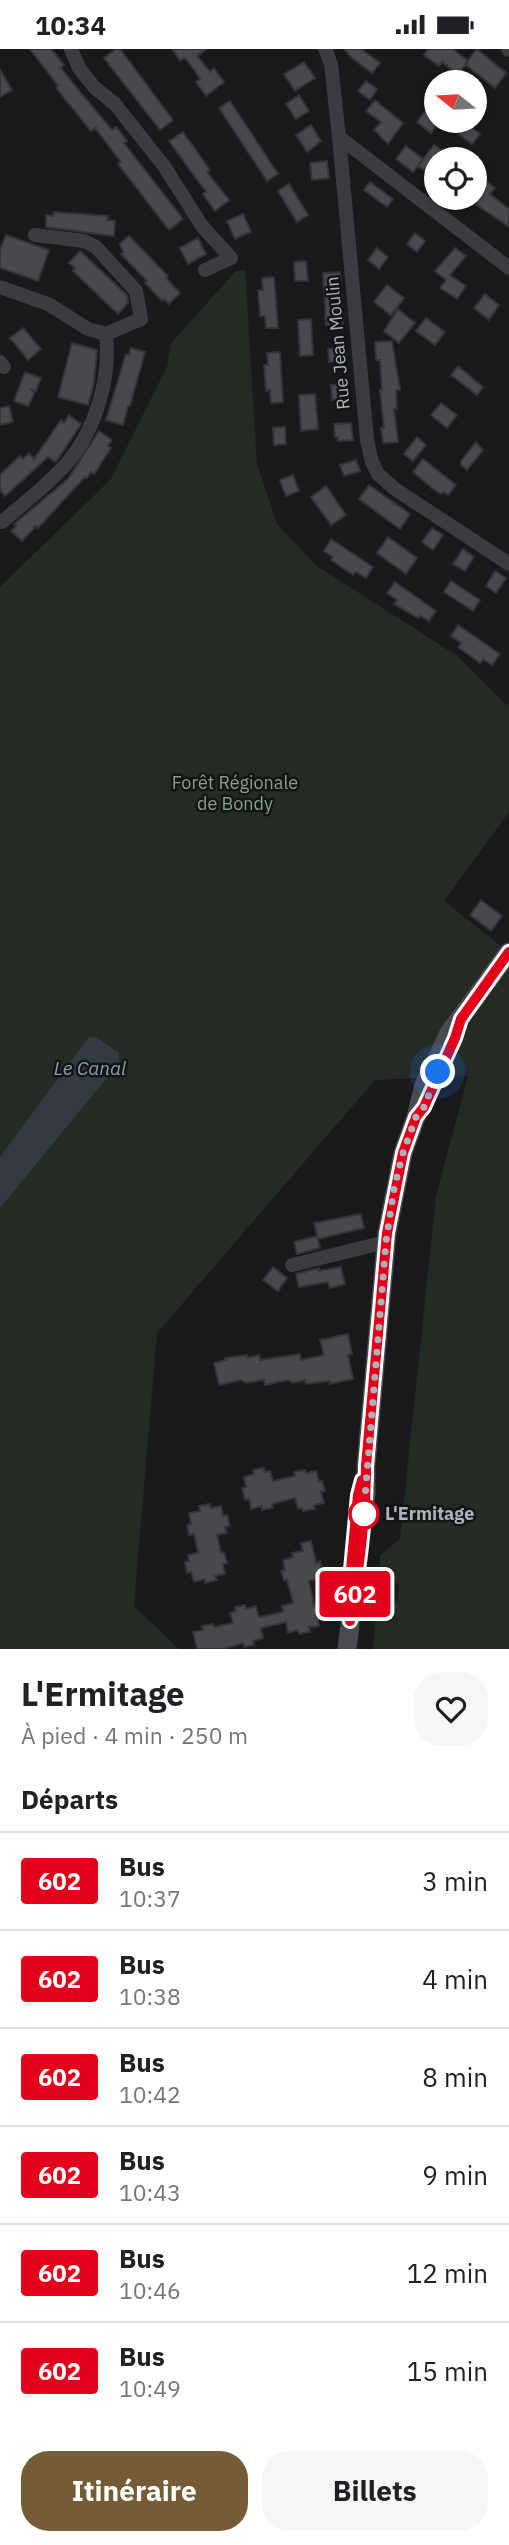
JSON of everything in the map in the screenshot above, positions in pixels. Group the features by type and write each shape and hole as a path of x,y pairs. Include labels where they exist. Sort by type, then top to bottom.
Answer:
{"street":[{"path":"71,49 79,68 94,87 115,104 164,166 202,226 231,258 205,270"},
{"name":"Rue Jean Moulin","path":"325,49 331,64 367,440 372,462 378,474 395,489 509,564"},
{"path":"339,137 509,268"},
{"path":"0,286 48,304 88,329 106,334 141,319 136,291 96,247 84,241 35,235"},
{"path":"2,522 68,462 89,427 106,377 109,356 106,334"},
{"path":"347,1649 366,1494 366,1466 386,1242 394,1189 416,1117 424,1107 461,1019 509,952"},
{"path":"292,1265 386,1242"}],"green space":[{"name":"Forêt Régionale de Bondy","path":"245,270 257,464 277,524 317,566 456,655 509,707 509,812 444,901 502,947 509,943 509,1649 373,1649 376,1611 398,1600 399,1585 380,1572 380,1555 400,1539 436,1196 468,1076 375,1080 157,1333 134,1606 179,1649 0,1649 0,587 111,479 167,367 171,343 236,271"}],"water":[{"name":"Le Canal","path":"96,1037 119,1053 119,1063 0,1208 0,1157 88,1038"}],"building":[{"path":"30,49 51,49 64,65 61,68 112,130 116,127 127,141 124,143 183,219 169,230 118,164 121,162 95,128 91,131 56,88 58,86"},
{"path":"120,49 173,120 160,130 104,58"},
{"path":"172,49 207,49 197,56 210,72 214,68 224,82 206,96 196,82 200,79 197,74 185,58 180,61"},
{"path":"344,49 361,49 380,63 372,73"},
{"path":"428,49 453,49 468,61 462,70 452,70 442,62 439,66 424,55"},
{"path":"477,49 506,73 495,88 487,82 487,70 472,70 465,64"},
{"path":"304,62 315,78 295,91 284,74"},
{"path":"0,70 12,90 0,97"},
{"path":"366,81 377,89 370,100 358,91"},
{"path":"299,95 309,111 296,119 286,104"},
{"path":"375,100 403,123 388,144 374,130 381,122 366,111"},
{"path":"230,101 278,174 267,181 219,108"},
{"path":"424,113 424,128 417,122"},
{"path":"311,125 321,141 307,152 296,135"},
{"path":"183,132 210,170 207,172 229,200 215,211 203,194 206,192 169,141"},
{"path":"457,133 479,133 472,144"},
{"path":"406,146 423,159 413,172 396,159"},
{"path":"424,158 424,170 418,166"},
{"path":"327,161 329,178 312,180 310,163"},
{"path":"370,182 393,199 387,207 364,190"},
{"path":"487,182 495,188 490,194 509,209 509,227 484,210 487,210"},
{"path":"289,184 308,215 297,222 278,191"},
{"path":"54,212 108,216 107,220 115,221 114,236 46,227 46,215 53,216"},
{"path":"243,214 251,232 235,239 227,221"},
{"path":"415,233 425,241 417,252 407,244"},
{"path":"6,235 49,250 38,281 0,268 0,250"},
{"path":"129,236 168,276 166,278 180,293 169,304 164,299 162,301 121,254 123,252 120,244"},
{"path":"198,238 206,254 188,264 180,248"},
{"path":"377,248 388,257 379,269 368,260"},
{"path":"455,248 466,256 450,275 466,286 457,299 440,288 446,280 435,271"},
{"path":"80,251 127,295 128,303 118,314 73,271 75,268 69,263"},
{"path":"306,261 308,281 295,281 294,262"},
{"path":"340,272 343,324 326,325 323,273"},
{"path":"274,277 278,328 266,328 265,316 260,316 258,290 263,290 262,278"},
{"path":"387,285 404,298 391,315 374,302"},
{"path":"485,294 499,305 489,320 474,308"},
{"path":"398,309 415,323 399,343 384,331"},
{"path":"426,318 445,332 435,345 416,331"},
{"path":"311,319 313,355 300,356 298,320"},
{"path":"23,328 41,349 28,360 10,338"},
{"path":"392,341 400,390 396,390 397,409 394,409 398,442 383,443 380,360 376,360 375,342"},
{"path":"72,343 97,350 94,383 88,405 58,397"},
{"path":"345,347 346,360 329,362 328,349"},
{"path":"131,348 145,352 123,425 106,420 126,354 129,355"},
{"path":"280,352 283,402 271,403 270,390 266,391 264,365 268,365 267,353"},
{"path":"458,366 483,387 477,395 451,375"},
{"path":"25,372 41,378 36,391 30,389 35,392 28,406 14,401"},
{"path":"348,384 349,398 332,400 331,385"},
{"path":"315,394 318,429 301,431 299,395"},
{"path":"441,403 457,415 447,428 431,415"},
{"path":"9,406 13,422 0,425 0,408"},
{"path":"69,415 81,424 57,460 55,462 48,457 5,496 0,490 0,475 20,456 23,459 29,453 34,459 61,420 64,423"},
{"path":"351,423 353,440 338,441 334,424"},
{"path":"285,427 286,444 274,445 273,428"},
{"path":"99,431 112,440 108,446 111,448 94,474 91,472 85,477 38,528 36,526 22,541 11,531 16,526 14,524 68,479"},
{"path":"417,437 426,445 413,461 404,454"},
{"path":"476,442 483,450 467,470 461,465 461,461"},
{"path":"423,459 456,485 448,495 433,489 413,472"},
{"path":"356,460 360,471 344,476 340,465"},
{"path":"293,475 299,491 286,496 280,480"},
{"path":"369,485 410,514 400,529 359,499"},
{"path":"326,486 346,515 331,525 311,497"},
{"path":"432,528 443,535 433,550 422,542"},
{"path":"388,537 417,558 406,574 377,553"},
{"path":"331,539 373,567 366,578 356,572 353,575 331,560 333,557 324,551"},
{"path":"463,549 474,557 465,571 453,564"},
{"path":"495,571 506,578 496,593 486,586"},
{"path":"451,581 480,600 473,611 444,592"},
{"path":"395,582 436,611 429,621 420,616 418,618 394,604 397,600 387,593"},
{"path":"458,625 500,654 492,665 483,659 480,663 458,647 461,643 451,636"},
{"path":"481,900 502,916 491,931 470,915"},
{"path":"361,1214 364,1228 318,1239 320,1248 297,1254 294,1242 317,1236 314,1223"},
{"path":"273,1267 287,1278 278,1291 263,1280"},
{"path":"341,1267 345,1284 330,1288 328,1282 299,1287 296,1274 319,1268 319,1271"},
{"path":"348,1334 352,1354 348,1355 353,1379 330,1384 330,1381 306,1384 305,1380 293,1383 288,1380 265,1385 264,1380 246,1383 241,1380 219,1385 214,1363 226,1360 225,1358 259,1355 260,1360 300,1354 301,1360 324,1355 320,1340"},
{"path":"264,1468 264,1472 270,1471 273,1481 295,1476 294,1472 316,1471 325,1491 321,1492 324,1503 314,1505 315,1509 303,1511 302,1508 298,1509 295,1498 272,1504 273,1508 262,1510 262,1506 251,1509 249,1499 245,1500 242,1488 246,1487 244,1477 254,1474 253,1470"},
{"path":"210,1504 211,1508 221,1506 223,1516 227,1515 230,1526 225,1527 227,1533 217,1535 221,1553 224,1552 227,1563 223,1564 225,1574 215,1576 217,1580 194,1582 191,1572 187,1573 185,1562 189,1561 188,1555 198,1553 194,1534 189,1535 189,1513 200,1511 199,1506"},
{"path":"311,1541 316,1563 320,1561 322,1573 318,1574 319,1579 309,1581 314,1605 318,1604 319,1626 309,1627 310,1632 299,1634 298,1630 288,1633 286,1622 261,1628 263,1638 253,1641 254,1645 244,1647 243,1643 224,1649 197,1649 193,1632 203,1630 202,1626 213,1624 214,1627 233,1623 230,1613 236,1611 235,1607 245,1605 246,1609 256,1606 259,1617 283,1612 282,1606 293,1603 287,1580 284,1581 281,1571 285,1570 283,1560 293,1557 292,1553 303,1551 301,1543"}],"bus line":[{"name":"602","path":"362,1480 358,1495 349,1591 350,1621 356,1591 366,1494 366,1466 386,1242 394,1189 416,1117 424,1107 461,1019 509,952"}],"place":[{"name":"L'Ermitage","path":"364,1514"}],"route":[{"path":"364,1514 363,1521 386,1242 394,1189 416,1117 424,1107 438,1072"}]}
